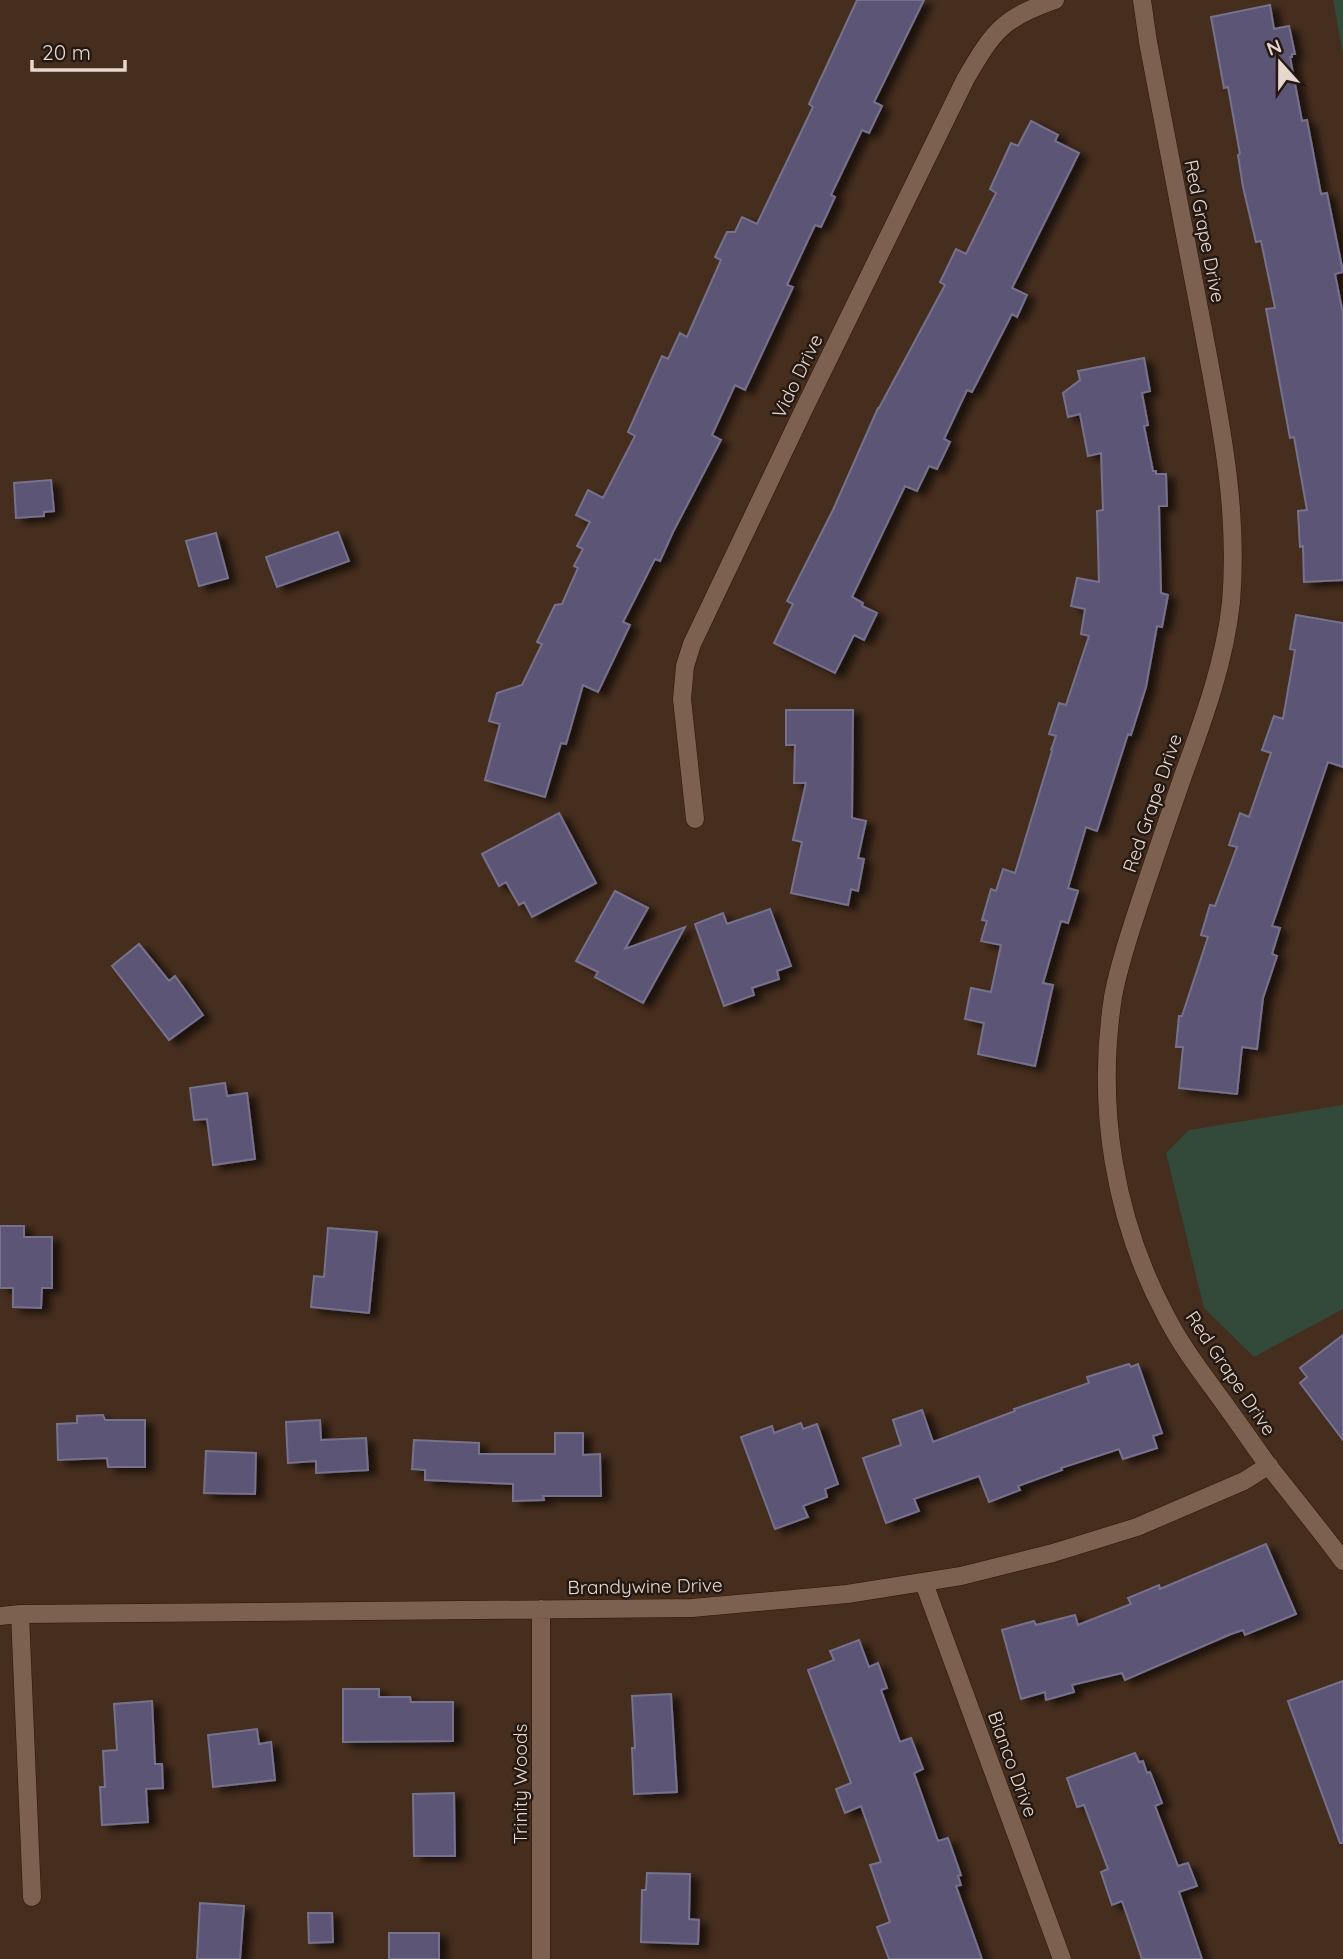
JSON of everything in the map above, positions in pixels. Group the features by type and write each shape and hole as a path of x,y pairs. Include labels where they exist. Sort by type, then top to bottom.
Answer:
{"street":[{"name":"Vido Drive","path":"695,820 682,699 685,666 692,644 803,411 985,44 1005,23 1026,10 1055,0"},
{"name":"Red Grape Drive","path":"1142,0 1231,492 1233,571 1226,631 1215,679 1125,947 1114,993 1108,1035 1110,1138 1116,1180 1128,1229 1147,1279 1168,1321 1192,1360 1343,1561"},
{"name":"Brandywine Drive","path":"0,1616 692,1608 847,1594 961,1576 1053,1553 1137,1527 1244,1481 1269,1465"},
{"name":"Bianco Drive","path":"924,1583 1062,1959"},
{"name":"Trinity Woods","path":"541,1609 541,1959"},
{"path":"20,1614 32,1897"}],"green space":[{"path":"1333,0 1343,0 1343,53"},
{"path":"1343,1105 1343,1309 1254,1357 1204,1308 1166,1153 1189,1130"}],"building":[{"path":"857,0 924,0 874,102 882,106 869,133 862,130 831,195 835,197 821,227 815,225 787,285 793,287 745,390 735,385 712,435 721,440 660,561 655,559 623,622 630,625 598,692 583,685 566,744 561,743 545,797 485,780 500,724 489,721 497,693 522,685 542,644 537,642 555,605 562,604 578,568 574,566 583,549 577,546 590,522 576,515 588,490 603,498 635,436 628,432 662,356 668,359 680,333 687,337 721,260 715,257 727,232 735,232 742,217 757,224 813,107 809,104"},
{"path":"1270,5 1274,29 1289,26 1295,54 1290,57 1302,121 1307,120 1321,194 1327,193 1343,272 1335,274 1343,314 1343,580 1304,582 1298,511 1307,510 1294,437 1290,438 1266,309 1275,308 1261,241 1256,242 1243,187 1228,87 1224,88 1211,17"},
{"path":"1031,121 1058,135 1055,141 1079,153 1012,288 1027,295 1017,317 1012,314 972,392 967,390 944,439 950,442 937,469 929,466 917,491 905,486 852,597 863,603 862,606 877,613 864,640 854,635 835,673 774,643 793,604 787,601 833,510 878,408 945,285 940,282 956,249 966,254 996,193 990,189 1011,143 1018,146"},
{"path":"1144,358 1150,391 1142,393 1148,425 1144,426 1153,471 1156,471 1156,474 1166,474 1167,506 1159,506 1161,593 1168,595 1162,627 1157,626 1146,687 1131,735 1128,734 1097,831 1086,827 1068,888 1078,891 1068,923 1061,921 1043,983 1053,985 1035,1066 978,1054 984,1023 965,1019 971,988 991,992 1001,945 981,941 987,921 982,920 991,889 996,891 1003,869 1015,873 1056,736 1049,734 1059,703 1066,705 1089,636 1081,634 1085,609 1071,606 1077,578 1099,582 1097,511 1103,510 1101,453 1088,456 1080,414 1068,417 1063,393 1080,380 1078,371"},
{"path":"51,480 54,511 44,512 44,516 16,518 14,483"},
{"path":"338,532 349,561 277,587 266,557"},
{"path":"216,533 228,578 199,586 186,541"},
{"path":"1296,615 1343,623 1343,767 1328,762 1272,926 1280,928 1272,954 1277,956 1263,998 1257,1049 1242,1047 1237,1094 1179,1088 1183,1047 1176,1047 1179,1016 1182,1016 1208,937 1201,935 1210,905 1215,906 1237,847 1229,845 1240,813 1249,817 1271,753 1262,750 1274,716 1283,719 1295,650 1290,649"},
{"path":"786,710 853,710 852,818 866,821 858,858 864,859 858,891 851,889 848,905 791,893 802,842 793,840 806,783 794,783 795,745 786,745"},
{"path":"559,813 596,883 532,917 524,902 519,905 506,882 499,886 482,854"},
{"path":"615,891 648,908 625,949 685,927 643,1003 595,977 598,972 576,961"},
{"path":"770,909 791,966 777,971 779,979 752,988 754,995 724,1006 695,924 723,913 727,924"},
{"path":"139,944 169,981 175,976 203,1015 169,1040 112,966"},
{"path":"225,1083 227,1096 247,1093 255,1159 213,1165 207,1119 194,1120 190,1088"},
{"path":"0,1226 24,1226 24,1237 52,1237 52,1288 42,1288 41,1308 13,1307 13,1288 0,1288"},
{"path":"328,1228 377,1232 369,1313 311,1307 314,1276 324,1277"},
{"path":"1343,1335 1343,1440 1300,1383 1307,1377 1300,1368"},
{"path":"1129,1364 1131,1367 1138,1364 1162,1433 1153,1436 1157,1448 1123,1459 1119,1449 1061,1468 1062,1470 1018,1486 1020,1490 989,1502 979,1476 914,1499 919,1511 886,1523 863,1458 901,1445 893,1420 922,1410 933,1442 1015,1411 1014,1409 1089,1383 1087,1377"},
{"path":"103,1415 105,1420 145,1420 145,1467 108,1467 107,1458 58,1460 57,1424 77,1423 77,1416"},
{"path":"320,1420 321,1440 366,1438 368,1470 316,1473 316,1461 288,1463 286,1422"},
{"path":"801,1423 803,1429 817,1424 838,1484 825,1489 827,1497 803,1506 808,1517 775,1529 741,1437 772,1426 774,1433"},
{"path":"555,1433 583,1433 583,1455 600,1454 601,1496 543,1496 544,1500 513,1501 513,1484 425,1480 425,1470 412,1469 414,1440 479,1443 479,1454 555,1454"},
{"path":"206,1451 256,1453 255,1494 204,1493"},
{"path":"1266,1544 1296,1614 1245,1635 1243,1630 1231,1634 1125,1680 1122,1673 1072,1685 1074,1692 1046,1700 1045,1692 1021,1699 1002,1630 1034,1621 1036,1625 1075,1615 1078,1625 1131,1604 1128,1598 1159,1585 1160,1589"},
{"path":"859,1640 869,1667 878,1663 887,1688 881,1690 900,1742 911,1738 923,1769 914,1773 938,1841 948,1838 961,1875 958,1876 961,1885 956,1886 982,1959 889,1959 877,1927 890,1922 870,1865 881,1862 861,1806 845,1813 836,1789 851,1783 808,1670 834,1660 830,1651"},
{"path":"1343,1681 1343,1843 1340,1843 1288,1701"},
{"path":"343,1689 379,1689 379,1697 410,1697 411,1702 453,1702 453,1741 343,1742"},
{"path":"671,1694 677,1792 634,1794 632,1696"},
{"path":"152,1701 155,1764 162,1764 163,1788 146,1789 148,1822 102,1825 100,1787 105,1787 103,1751 117,1750 114,1704"},
{"path":"257,1729 259,1744 271,1742 275,1780 213,1787 208,1735"},
{"path":"1135,1753 1139,1762 1143,1761 1147,1773 1150,1772 1162,1803 1155,1806 1178,1866 1188,1863 1197,1886 1179,1892 1202,1959 1142,1959 1122,1901 1112,1905 1101,1872 1108,1869 1084,1805 1077,1807 1067,1778"},
{"path":"454,1793 455,1856 414,1856 413,1794"},
{"path":"647,1873 690,1874 689,1919 699,1920 698,1944 641,1942 642,1890 646,1890"},
{"path":"200,1903 244,1906 240,1959 197,1959"},
{"path":"308,1913 332,1913 333,1942 309,1943"},
{"path":"389,1933 439,1933 439,1959 389,1959"}]}
